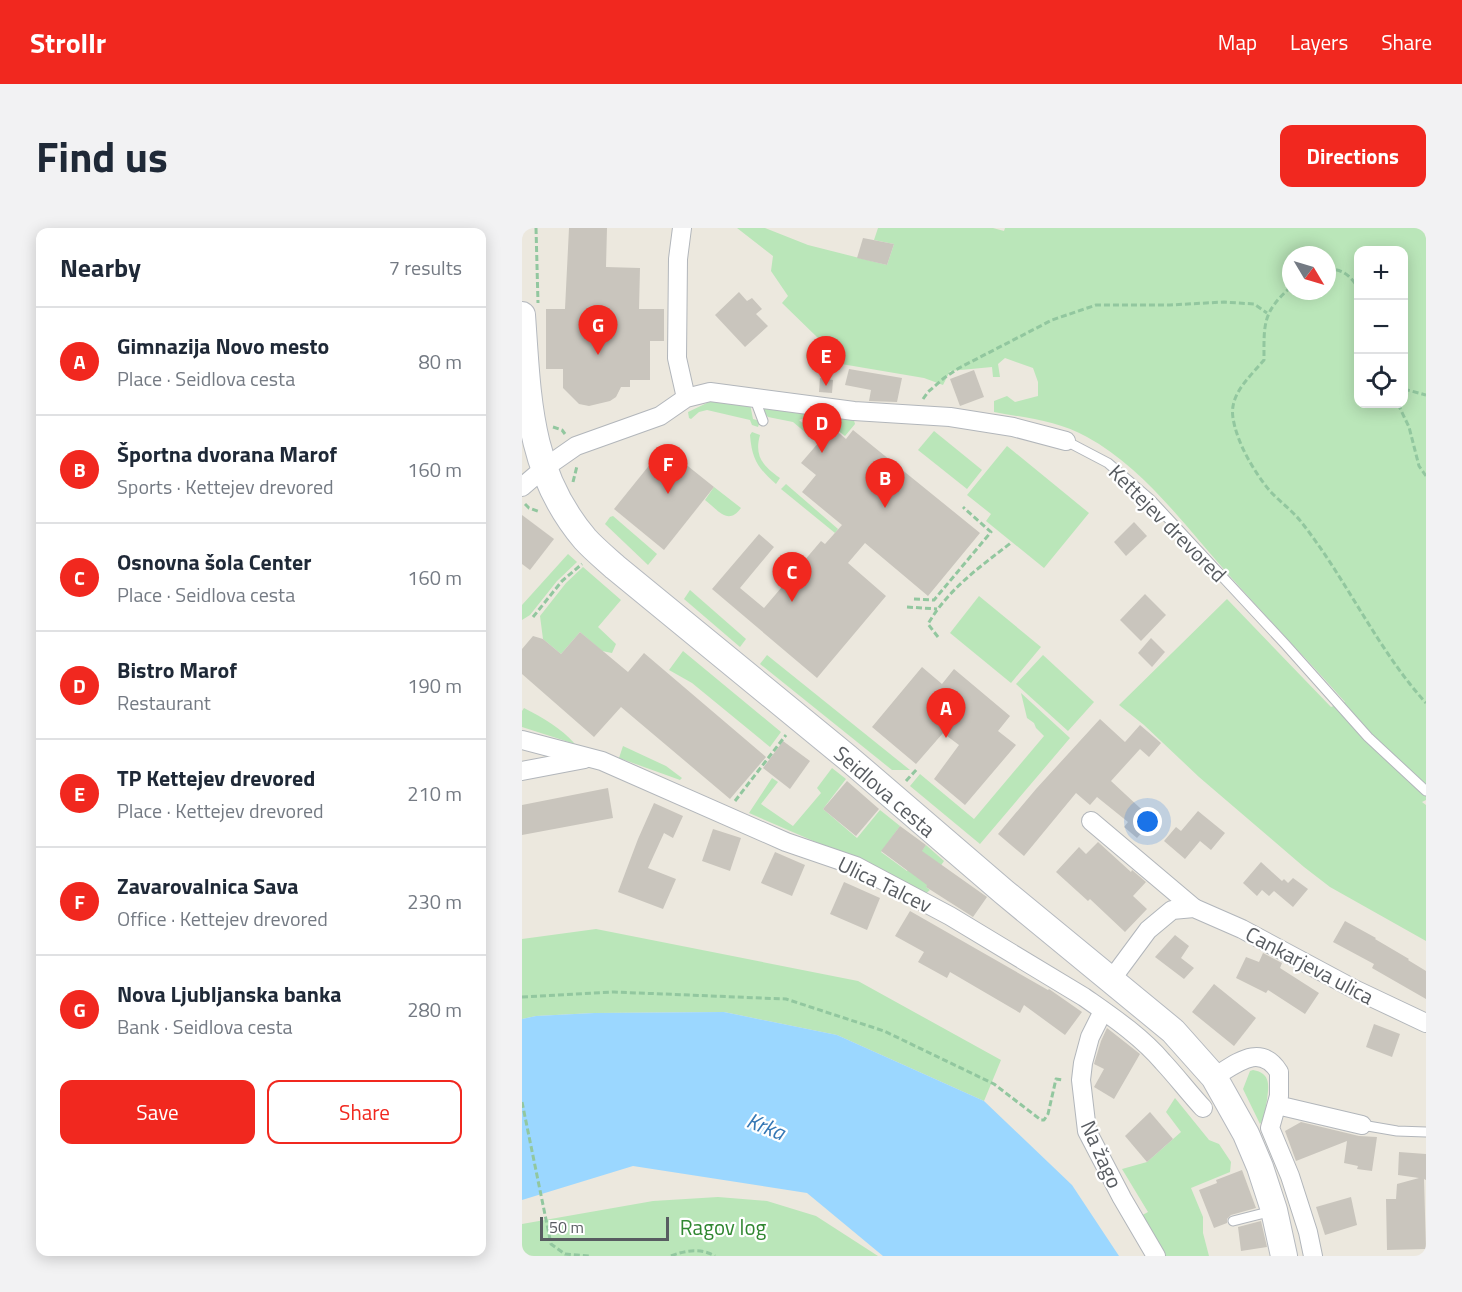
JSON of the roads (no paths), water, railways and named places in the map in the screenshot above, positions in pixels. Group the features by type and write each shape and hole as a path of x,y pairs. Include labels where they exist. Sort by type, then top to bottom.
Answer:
{"street":[{"path":"682,228 678,259 677,358 686,398"},
{"name":"Seidlova cesta","path":"522,315 531,422 543,469 565,512 586,540 840,751 1004,892 1173,1031 1214,1077 1246,1134 1274,1210 1284,1256"},
{"name":"Kettejev drevored","path":"522,487 576,446 660,416 686,398 710,393 854,411 950,417 1013,427 1066,441"},
{"name":"Ulica Talcev","path":"522,740 590,758 630,773 786,842 856,866 950,916 1084,997 1103,1011 1150,1049 1203,1108"},
{"path":"522,771 590,758"},
{"name":"Cankarjeva ulica","path":"1091,822 1194,908 1242,929 1354,989 1426,1023"},
{"path":"1111,980 1148,930 1172,910 1194,908"},
{"name":"Na žago","path":"1103,1011 1090,1037 1083,1063 1081,1080 1088,1131 1122,1198 1156,1256"},
{"path":"1214,1077 1248,1058 1257,1056 1267,1059 1279,1072 1277,1105 1270,1128 1290,1176 1308,1232 1313,1256"},
{"path":"1277,1105 1362,1125"}],"lane":[{"path":"754,397 763,421"},
{"name":"Kettejev drevored","path":"1066,441 1108,463 1151,501 1285,644 1368,737 1426,790"},
{"path":"1362,1125 1397,1131 1426,1132"},
{"path":"1233,1221 1274,1210"}],"water":[{"name":"Krka","path":"724,1012 837,1035 984,1101 1072,1185 1119,1256 883,1256 807,1193 633,1166 522,1200 522,1019 536,1016 594,1013"}],"place":[{"name":"Nova Ljubljanska banka","path":"598,355"},
{"name":"TP Kettejev drevored","path":"826,386"},
{"name":"Bistro Marof","path":"822,453"},
{"name":"Zavarovalnica Sava","path":"668,494"},
{"name":"Športna dvorana Marof","path":"885,508"},
{"name":"Osnovna šola Center","path":"792,602"},
{"name":"Gimnazija Novo mesto","path":"946,738"}],"park label":[{"name":"Ragov log","path":"723,1227"}]}
